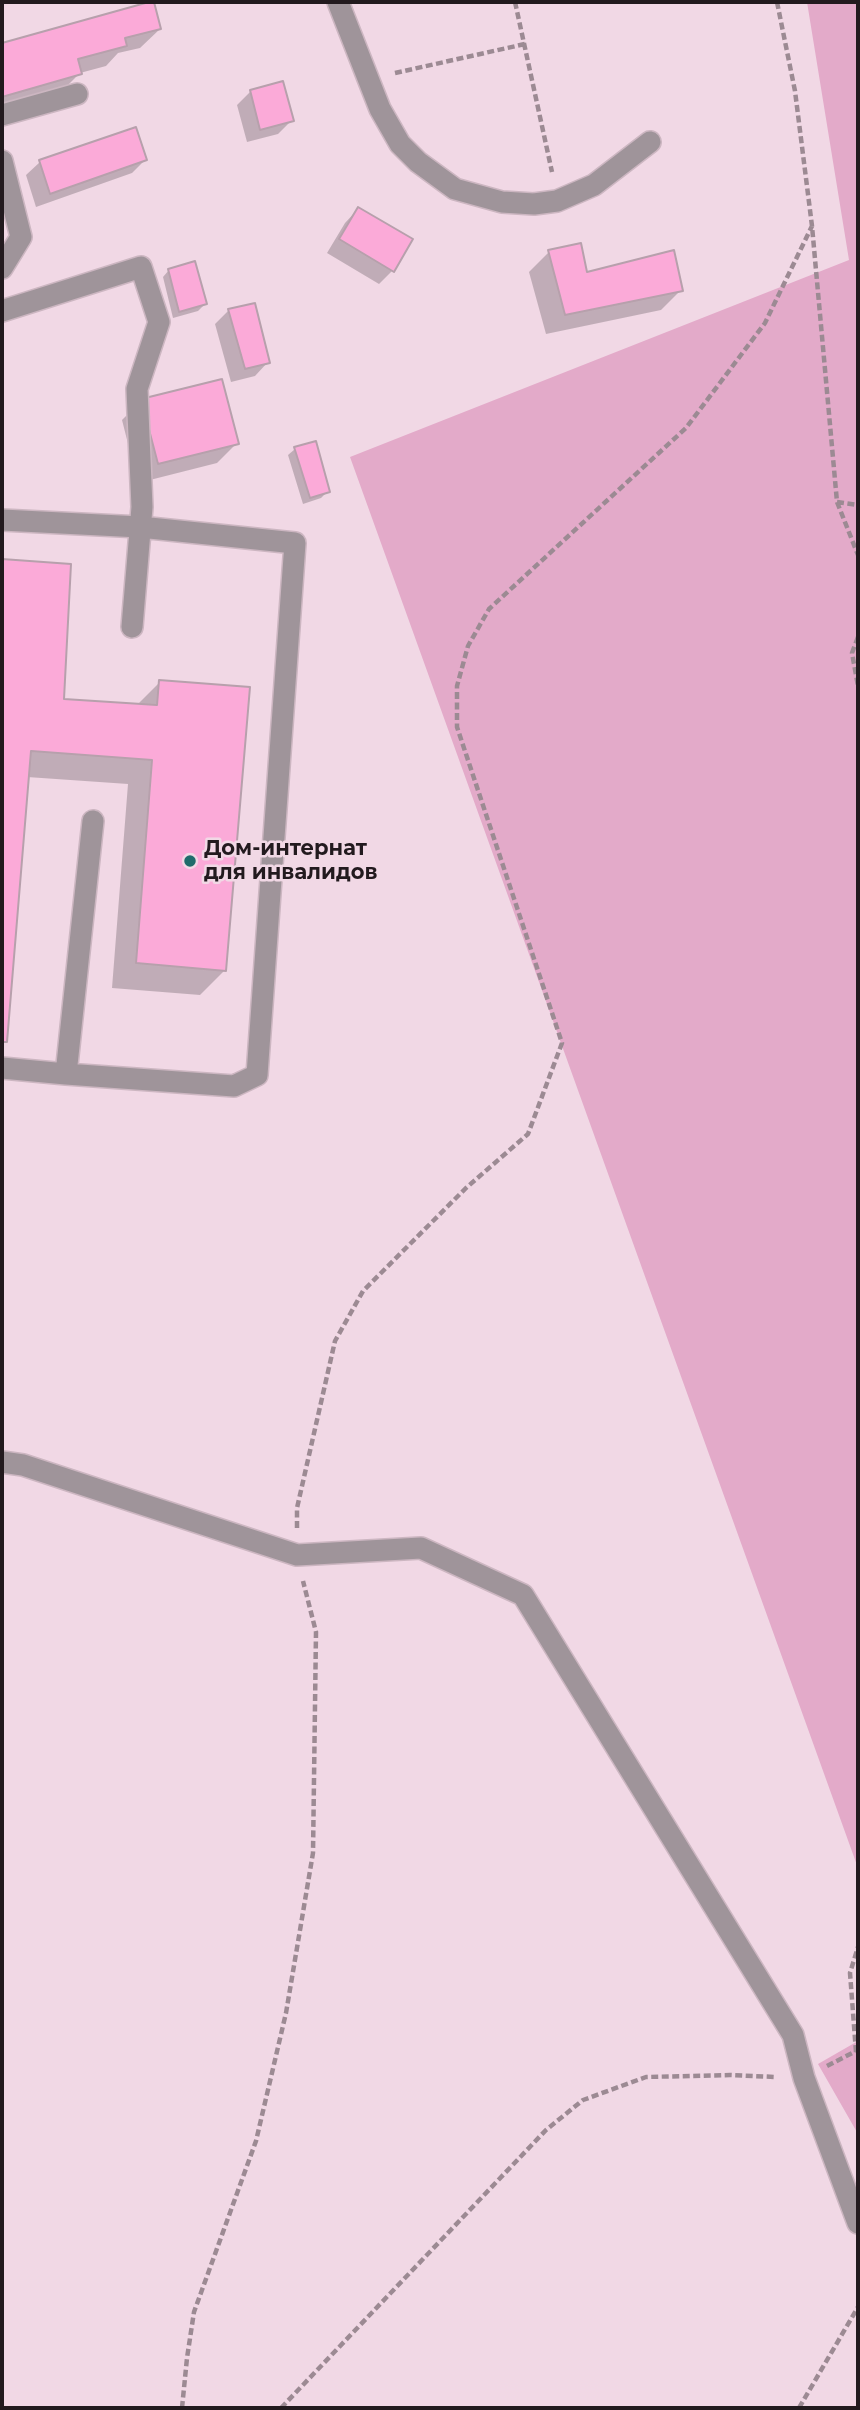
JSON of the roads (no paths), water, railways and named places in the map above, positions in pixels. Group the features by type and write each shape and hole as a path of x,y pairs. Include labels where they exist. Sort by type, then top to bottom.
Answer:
{"street":[{"path":"338,2 380,109 400,144 418,162 455,189 502,202 534,204 557,201 594,185 650,142"},
{"path":"2,115 77,94"},
{"path":"2,161 21,237 2,268"},
{"path":"2,311 141,267 159,322 137,388 142,507 132,627"},
{"path":"2,520 140,527 295,543 257,1075 234,1086 2,1068"},
{"path":"66,1074 93,821"},
{"path":"2,1462 23,1465 297,1555 421,1548 523,1595 793,2035 804,2078 858,2223"}],"place":[{"name":"Дом-интернат для инвалидов","path":"190,861"}]}
